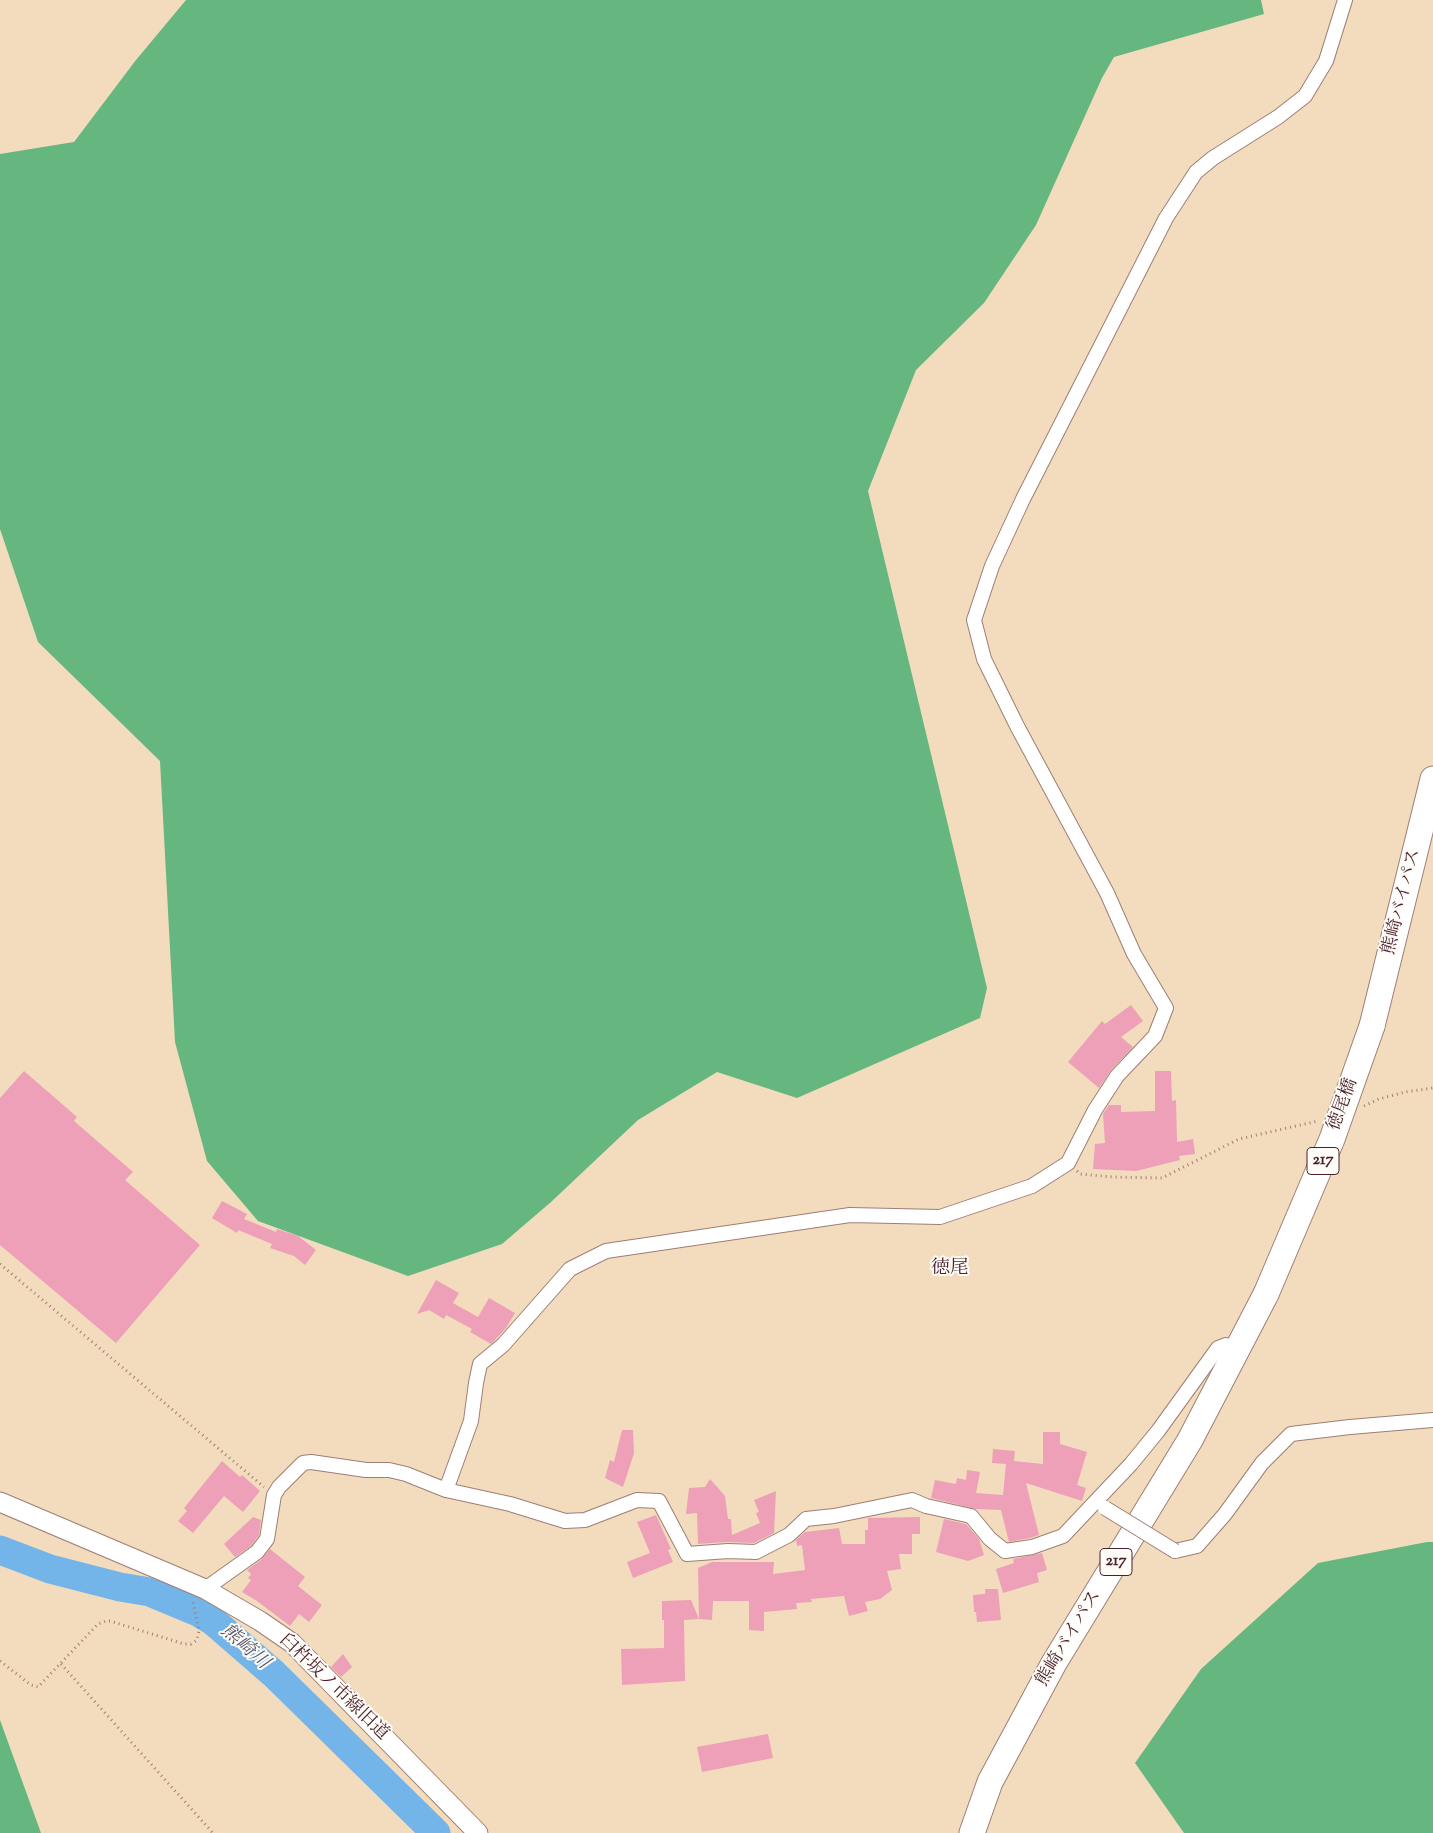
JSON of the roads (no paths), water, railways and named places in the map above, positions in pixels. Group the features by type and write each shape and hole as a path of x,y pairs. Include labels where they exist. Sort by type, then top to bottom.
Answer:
{"highway":[{"name":"熊崎バイパス","path":"1372,1026 1433,779"},
{"name":"徳尾橋","path":"1266,1294 1332,1139 1372,1026"},
{"name":"熊崎バイパス","path":"972,1833 990,1782 1054,1663 1190,1440 1266,1294"}],"street":[{"path":"446,1490 471,1421 480,1364 502,1345 570,1269 606,1251 850,1215 940,1217 1032,1186 1068,1163 1095,1110 1117,1076 1155,1036 1166,1008 1134,954 1107,893 1017,726 984,658 974,620 992,566 1023,499 1166,218 1196,172 1213,158 1278,117 1305,96 1326,61 1345,0"},
{"path":"199,1593 256,1552 267,1539 274,1495 279,1487 303,1463 311,1462 366,1470 389,1470 421,1479 446,1490 510,1504 565,1521 585,1520 637,1500 659,1501 686,1554 728,1551 756,1552 789,1535 806,1519 834,1516 912,1500 926,1506 971,1516 990,1540 1005,1551 1032,1547 1063,1536 1100,1504 1158,1431 1218,1348 1226,1345 1237,1348"},
{"path":"1100,1504 1175,1551 1197,1546 1225,1514 1262,1463 1291,1434 1433,1420"},
{"name":"臼杵坂ノ市線旧道","path":"0,1502 260,1620 292,1643 478,1833"}],"waterway":[{"name":"熊崎川","path":"0,1550 50,1569 120,1587 150,1592 198,1612 213,1621 274,1674 436,1833"}],"district":[{"name":"徳尾","path":"950,1270"}]}
